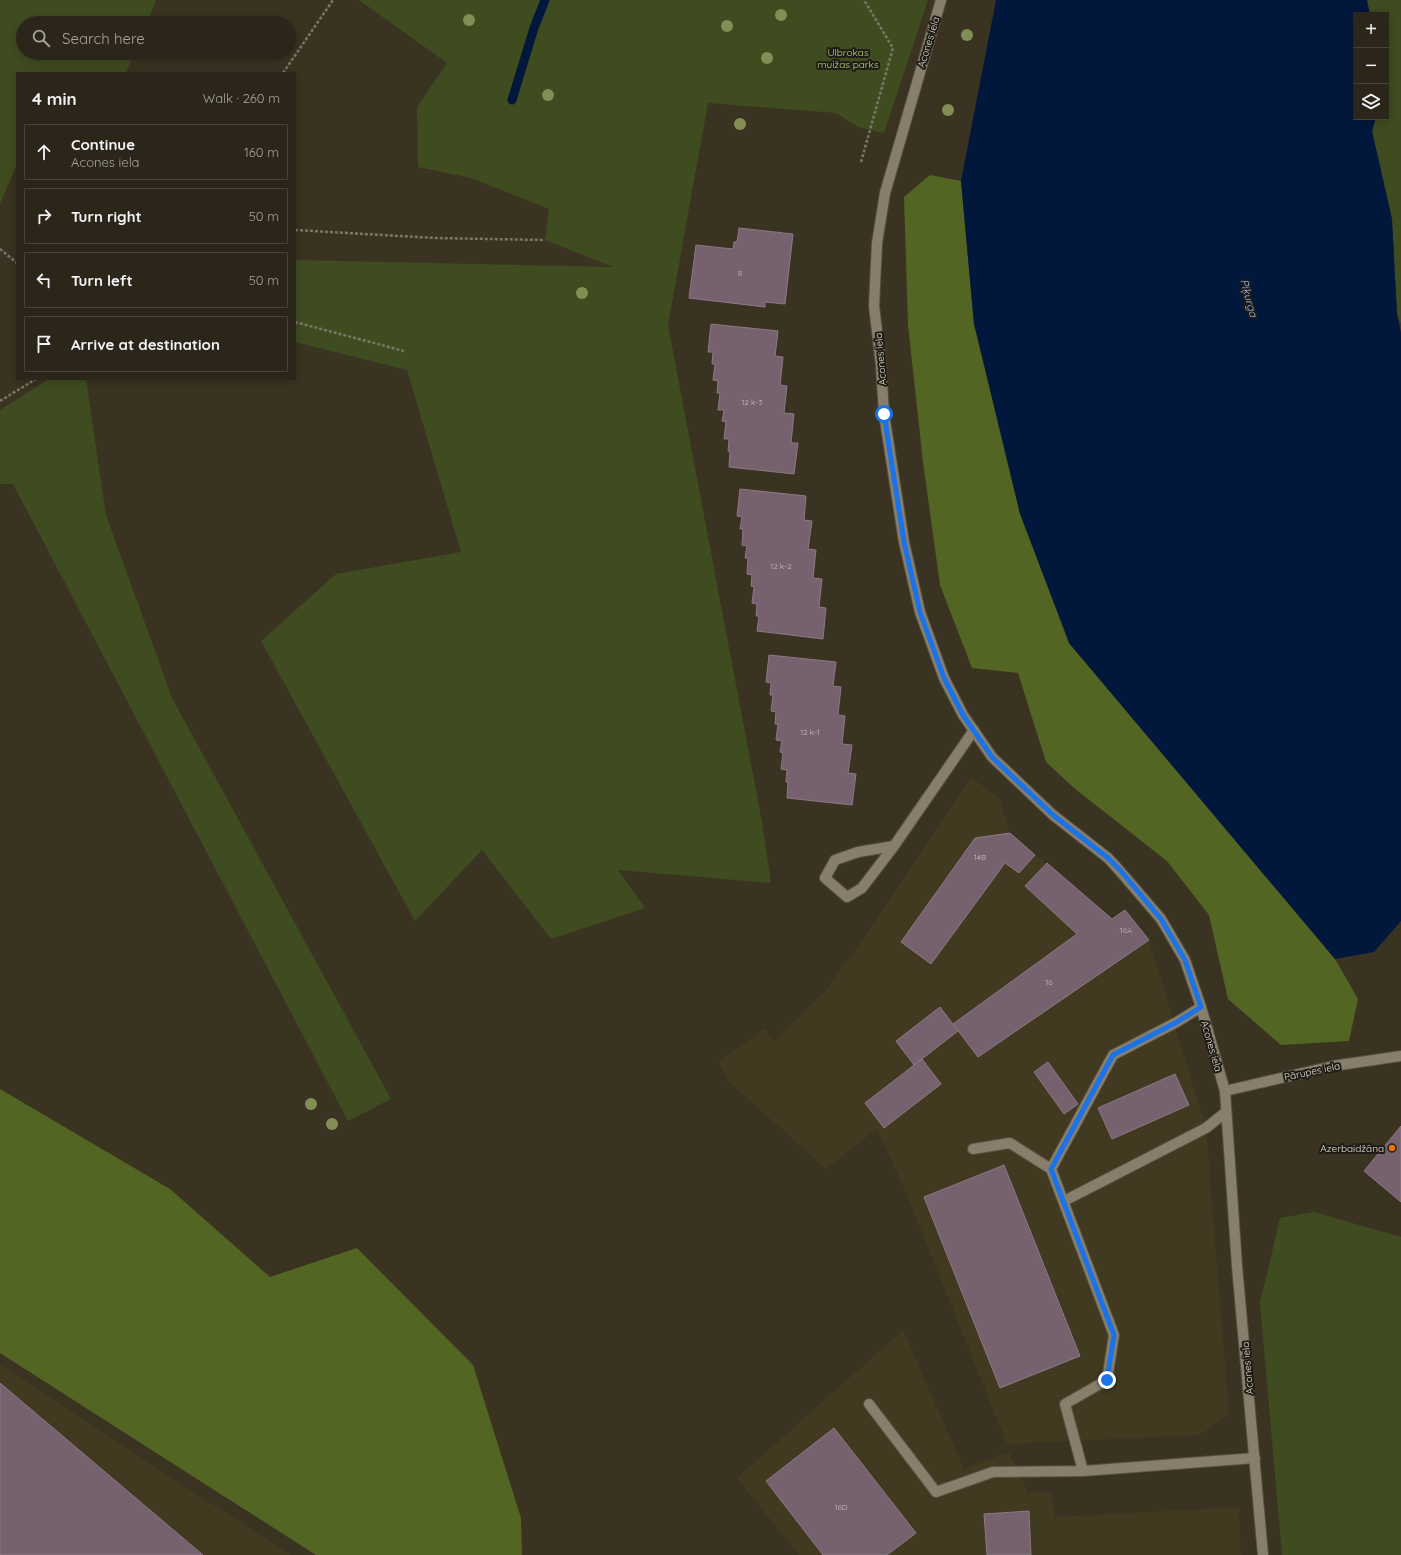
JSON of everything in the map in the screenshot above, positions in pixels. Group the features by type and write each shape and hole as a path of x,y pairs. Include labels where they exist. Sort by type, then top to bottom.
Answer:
{"street":[{"name":"Acones iela","path":"941,0 885,193 877,243 874,306 881,365 884,414 904,542 920,612 944,678 963,715 992,757 1053,815 1108,858 1120,870 1161,919 1185,960 1201,1007 1224,1092 1237,1266 1263,1555"},
{"path":"894,846 858,852 835,860 825,878 847,897 862,888 894,846 974,730"},
{"path":"1051,1169 1113,1055 1177,1022 1201,1007"},
{"name":"Pārupes iela","path":"1224,1092 1333,1066 1401,1056"},
{"path":"1064,1201 1206,1128 1226,1112"},
{"path":"973,1149 1010,1143 1051,1169 1114,1335 1107,1380 1065,1404 1083,1471"},
{"path":"869,1404 936,1492 993,1472 1083,1471 1255,1458"}],"path":[{"path":"296,55 333,0"},
{"path":"861,162 893,48 864,0"},
{"path":"285,72 293,60"},
{"path":"296,230 435,238 545,240"},
{"path":"0,249 16,262"},
{"path":"296,322 404,351"},
{"path":"0,401 34,380"}],"shaded area":[{"path":"971,777 999,798 1010,833 1112,919 1125,910 1149,940 1206,1128 1229,1414 1200,1435 1007,1444 906,1192 877,1129 826,1169 728,1081 719,1062 765,1028 774,1041 828,988 874,923"},
{"path":"903,1330 964,1469 1009,1452 1028,1493 1051,1492 1055,1517 1239,1507 1241,1555 799,1555 737,1478"},
{"path":"0,1365 290,1555 0,1555"}],"green space":[{"path":"0,0 156,0 150,16 16,16 16,60 131,60 126,72 16,72 16,166 0,204"},
{"name":"Ulbrokas muižas parks","path":"359,0 928,0 884,133 858,127 836,113 708,103 668,325 762,822 771,883 618,870 645,908 551,939 482,850 415,921 261,641 336,574 461,552 407,370 296,342 296,260 613,267 545,240 549,209 471,178 418,167 417,107 447,63"},
{"path":"1367,0 1401,0 1401,324 1397,314 1392,219 1372,131 1375,120 1389,120 1389,12 1369,12"},
{"path":"930,175 961,181 974,324 1069,643 1335,959 1358,999 1349,1041 1281,1045 1228,999 1209,915 1167,861 1074,788 1046,762 1018,673 972,668 940,585 923,462 908,325 904,197"},
{"path":"47,380 86,380 106,515 172,698 391,1099 348,1121 13,484 0,484 0,410"},
{"path":"0,1089 170,1189 270,1277 357,1248 473,1365 521,1518 522,1555 316,1555 0,1353"},
{"path":"1314,1212 1401,1237 1401,1555 1282,1555 1260,1303 1280,1218"}],"water":[{"name":"Piķurga","path":"996,0 1367,0 1369,12 1353,12 1353,120 1375,120 1372,131 1392,219 1397,314 1401,333 1401,921 1374,952 1335,959 1069,643 1020,514 974,324 961,181"}],"building":[{"path":"739,228 793,234 785,304 765,302 765,307 689,298 696,245 733,249 734,242 737,242"},
{"path":"711,324 778,331 775,356 783,357 780,385 787,386 784,413 794,414 791,443 798,443 794,474 729,467 729,439 724,439 726,422 722,421 724,410 718,410 720,393 717,393 718,381 713,380 715,364 712,364 713,352 708,352"},
{"path":"740,489 806,496 804,520 812,521 808,549 816,550 813,578 822,579 819,607 826,608 823,639 757,631 759,616 756,616 757,604 752,603 754,587 751,586 752,575 747,574 748,558 745,558 747,546 742,545 743,529 740,529 742,517 737,516"},
{"path":"769,655 836,662 833,686 841,687 838,715 845,716 842,744 852,745 848,773 856,774 852,805 787,798 787,770 781,769 783,753 780,752 782,741 776,740 778,724 775,724 776,712 771,711 773,695 770,695 771,683 766,682"},
{"path":"1010,833 1035,855 1019,873 1005,863 931,964 901,942 975,838"},
{"path":"1047,863 1112,919 1125,910 1149,940 978,1057 953,1024 1077,934 1025,886"},
{"path":"940,1007 958,1031 914,1065 896,1041"},
{"path":"922,1059 941,1084 884,1128 865,1103"},
{"path":"1048,1062 1078,1104 1064,1114 1034,1072"},
{"path":"1175,1074 1189,1105 1112,1139 1098,1108"},
{"name":"Azerbaidžāna","path":"1401,1126 1401,1202 1364,1171"},
{"path":"1004,1165 1080,1356 1000,1388 924,1197"},
{"path":"0,1383 203,1555 0,1555"},
{"path":"834,1428 916,1533 887,1555 823,1555 766,1481"},
{"path":"1029,1511 1031,1555 987,1555 984,1514"}],"waterway":[{"path":"512,100 534,28 545,0"}],"place":[{"name":"Azerbaidžāna","path":"1392,1148"}],"route":[{"path":"884,414 904,542 920,612 944,678 963,715 992,757 1053,815 1108,858 1161,919 1185,960 1201,1007 1177,1022 1113,1055 1051,1169 1114,1335 1107,1380"}]}
